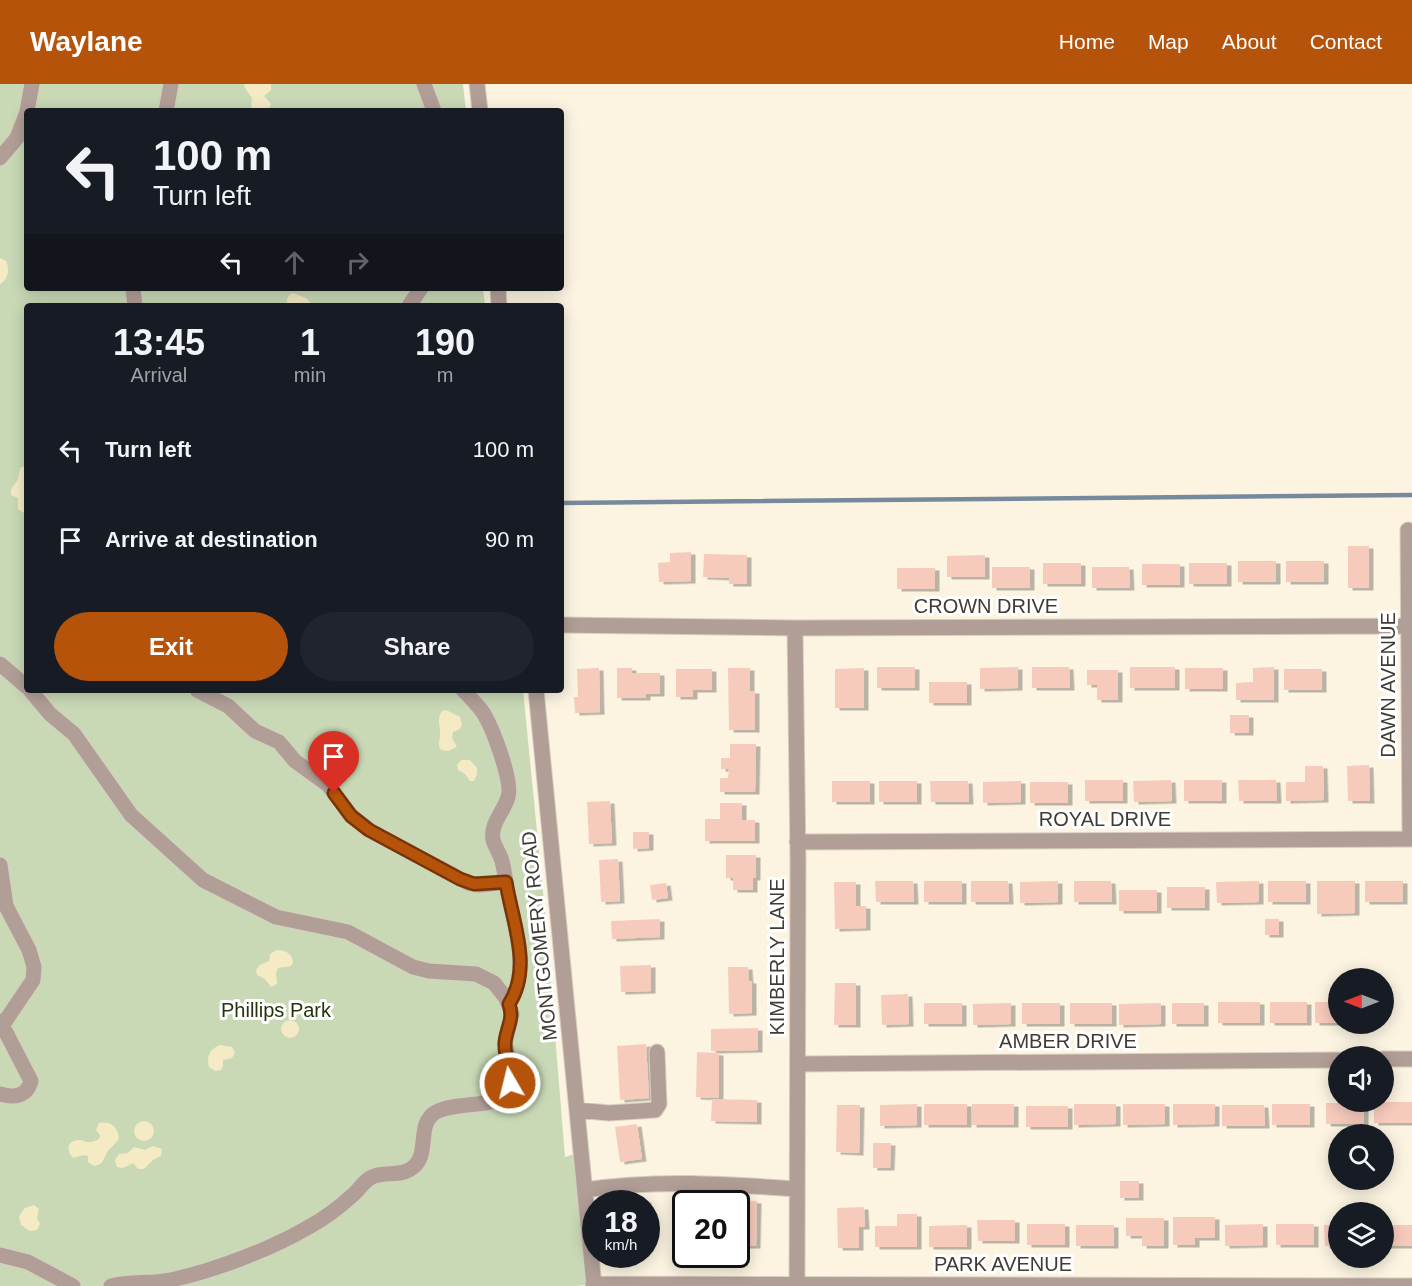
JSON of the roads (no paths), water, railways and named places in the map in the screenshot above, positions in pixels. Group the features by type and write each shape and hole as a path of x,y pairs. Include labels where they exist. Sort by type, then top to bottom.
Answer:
{"street":[{"path":"28,108 33,84"},
{"path":"167,108 171,84"},
{"path":"424,84 433,108"},
{"path":"477,84 480,108"},
{"path":"0,158 17,138 24,120"},
{"name":"DAWN AVENUE","path":"1408,530 1411,626 1411,839"},
{"name":"CROWN DRIVE","path":"564,625 795,628 1411,626"},
{"name":"KIMBERLY LANE","path":"795,628 797,1286"},
{"path":"0,664 24,685"},
{"path":"32,693 50,714 74,734 131,816 203,880 276,916 348,932 413,967 429,971 483,976 499,988 509,1004 511,1019 505,1043 511,1072 508,1089 495,1101 440,1110 430,1117 424,1129 419,1159 412,1168 403,1172 372,1177 345,1202 317,1222 266,1248 194,1274 168,1280 129,1282 111,1286"},
{"path":"202,693 228,706 255,731 279,742 295,761 328,785 351,816 369,830 468,883 480,885 506,882"},
{"path":"466,693 476,703 488,722 509,782 509,796 493,833 495,846 502,860 521,963 514,997 509,1004"},
{"name":"MONTGOMERY ROAD","path":"536,693 585,1190"},
{"name":"ROYAL DRIVE","path":"797,842 1411,839"},
{"path":"0,866 6,906 29,950 34,967 33,980 1,1024 31,1081 30,1086 23,1094 9,1096 0,1094"},
{"path":"577,1110 609,1113 655,1110 659,1104 657,1052"},
{"path":"1394,1059 1412,1059"},
{"name":"AMBER DRIVE","path":"798,1064 1328,1060"},
{"path":"593,1190 643,1184 731,1184 796,1189"},
{"path":"0,1255 28,1262 73,1286"},
{"name":"MONTGOMERY ROAD","path":"592,1268 593,1285"},
{"name":"PARK AVENUE","path":"593,1285 1412,1286"}],"waterway":[{"path":"564,503 1412,495"}],"park label":[{"name":"Phillips Park","path":"276,1010"}]}
